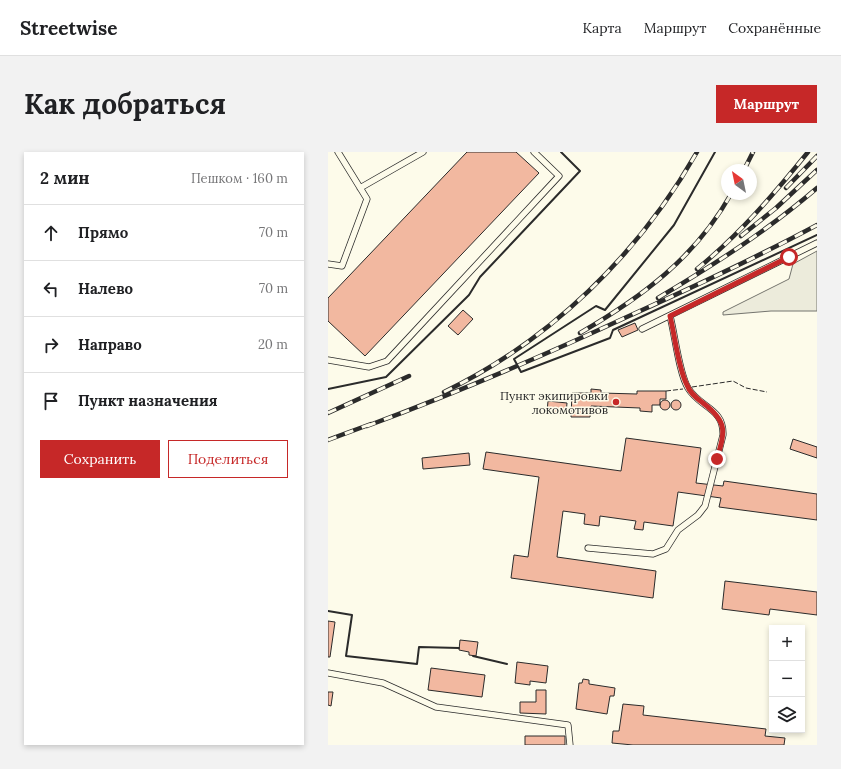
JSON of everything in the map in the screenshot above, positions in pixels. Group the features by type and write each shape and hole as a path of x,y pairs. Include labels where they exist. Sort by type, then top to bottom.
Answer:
{"lane":[{"path":"328,264 342,266 367,199 338,152"},
{"path":"360,188 423,152"},
{"path":"328,360 369,367 387,361 559,176 534,152"},
{"path":"642,329 817,243"},
{"path":"588,548 653,554 660,553 670,545 678,530 698,515 705,506 723,435 723,424 715,412 692,394 687,387 682,372 670,316"},
{"path":"328,673 383,683 436,707 568,725 570,745"}],"shaded area":[{"path":"817,251 817,311 771,311 723,315 723,312 789,279 793,264"}],"building":[{"path":"467,152 516,152 539,173 365,356 328,321 328,298"},
{"path":"463,310 473,319 458,335 448,326"},
{"path":"635,323 638,330 622,337 618,330"},
{"name":"Пункт экипировки локомотивов","path":"591,389 601,390 601,393 637,394 637,391 666,391 666,399 660,399 660,405 652,405 652,412 640,411 640,408 591,406 590,417 571,417 572,393 591,393"},
{"path":"663,400 667,400 670,405 667,410 663,410 660,407 660,403"},
{"path":"674,400 678,400 681,405 678,410 674,410 671,407 671,403"},
{"path":"548,401 567,403 566,414 547,412"},
{"path":"626,438 701,448 696,483 723,486 724,481 817,494 817,520 719,507 721,498 678,492 673,526 644,522 643,530 634,529 636,521 600,516 599,526 584,524 585,514 563,511 557,557 656,571 653,598 511,578 514,555 528,557 539,477 483,469 486,452 621,471"},
{"path":"793,439 817,447 817,458 790,449"},
{"path":"469,453 470,465 423,469 422,458"},
{"path":"725,581 817,592 817,615 770,609 769,615 722,609"},
{"path":"328,621 335,622 330,657 328,657"},
{"path":"460,640 478,642 476,656 469,655 469,652 459,650"},
{"path":"517,662 548,666 546,683 530,681 530,685 515,683"},
{"path":"431,668 485,675 482,697 428,690"},
{"path":"583,679 589,680 589,684 615,688 614,696 610,696 607,714 576,709 579,683 582,683"},
{"path":"536,690 546,690 546,714 520,713 520,702 536,702"},
{"path":"328,692 333,692 331,706 328,705"},
{"path":"623,704 644,706 643,715 766,729 765,736 785,738 784,745 633,745 612,743 613,731 619,731"},
{"path":"525,736 565,736 565,745 525,745"}],"railway":[{"path":"444,392 483,371 520,347 555,321 588,291 619,259 648,225 674,190 697,152"},
{"path":"747,164 753,152"},
{"path":"697,269 756,214 808,152"},
{"path":"786,188 817,156"},
{"path":"741,236 776,208 817,170"},
{"path":"658,298 700,273 760,233 817,188"},
{"path":"580,333 646,290 684,257 717,217 727,200"},
{"path":"367,426 499,374 564,345 724,272 817,225"},
{"path":"328,413 409,376"},
{"path":"328,440 371,424"}],"fence":[{"path":"692,387 733,381 746,388 767,392"},
{"path":"666,391 683,389"}],"wall":[{"path":"328,389 386,377 469,295 480,277 580,171 561,152"},
{"path":"715,152 674,225 605,310 596,306 514,359 521,372 610,338 613,330 817,235"},
{"path":"328,611 352,615 346,656 417,664 419,647 459,648"},
{"path":"473,656 507,664"}],"place":[{"name":"Пункт экипировки локомотивов","path":"616,402"}],"route":[{"path":"717,459 724,431 723,424 715,412 692,394 687,387 682,372 670,316 789,257"}]}
